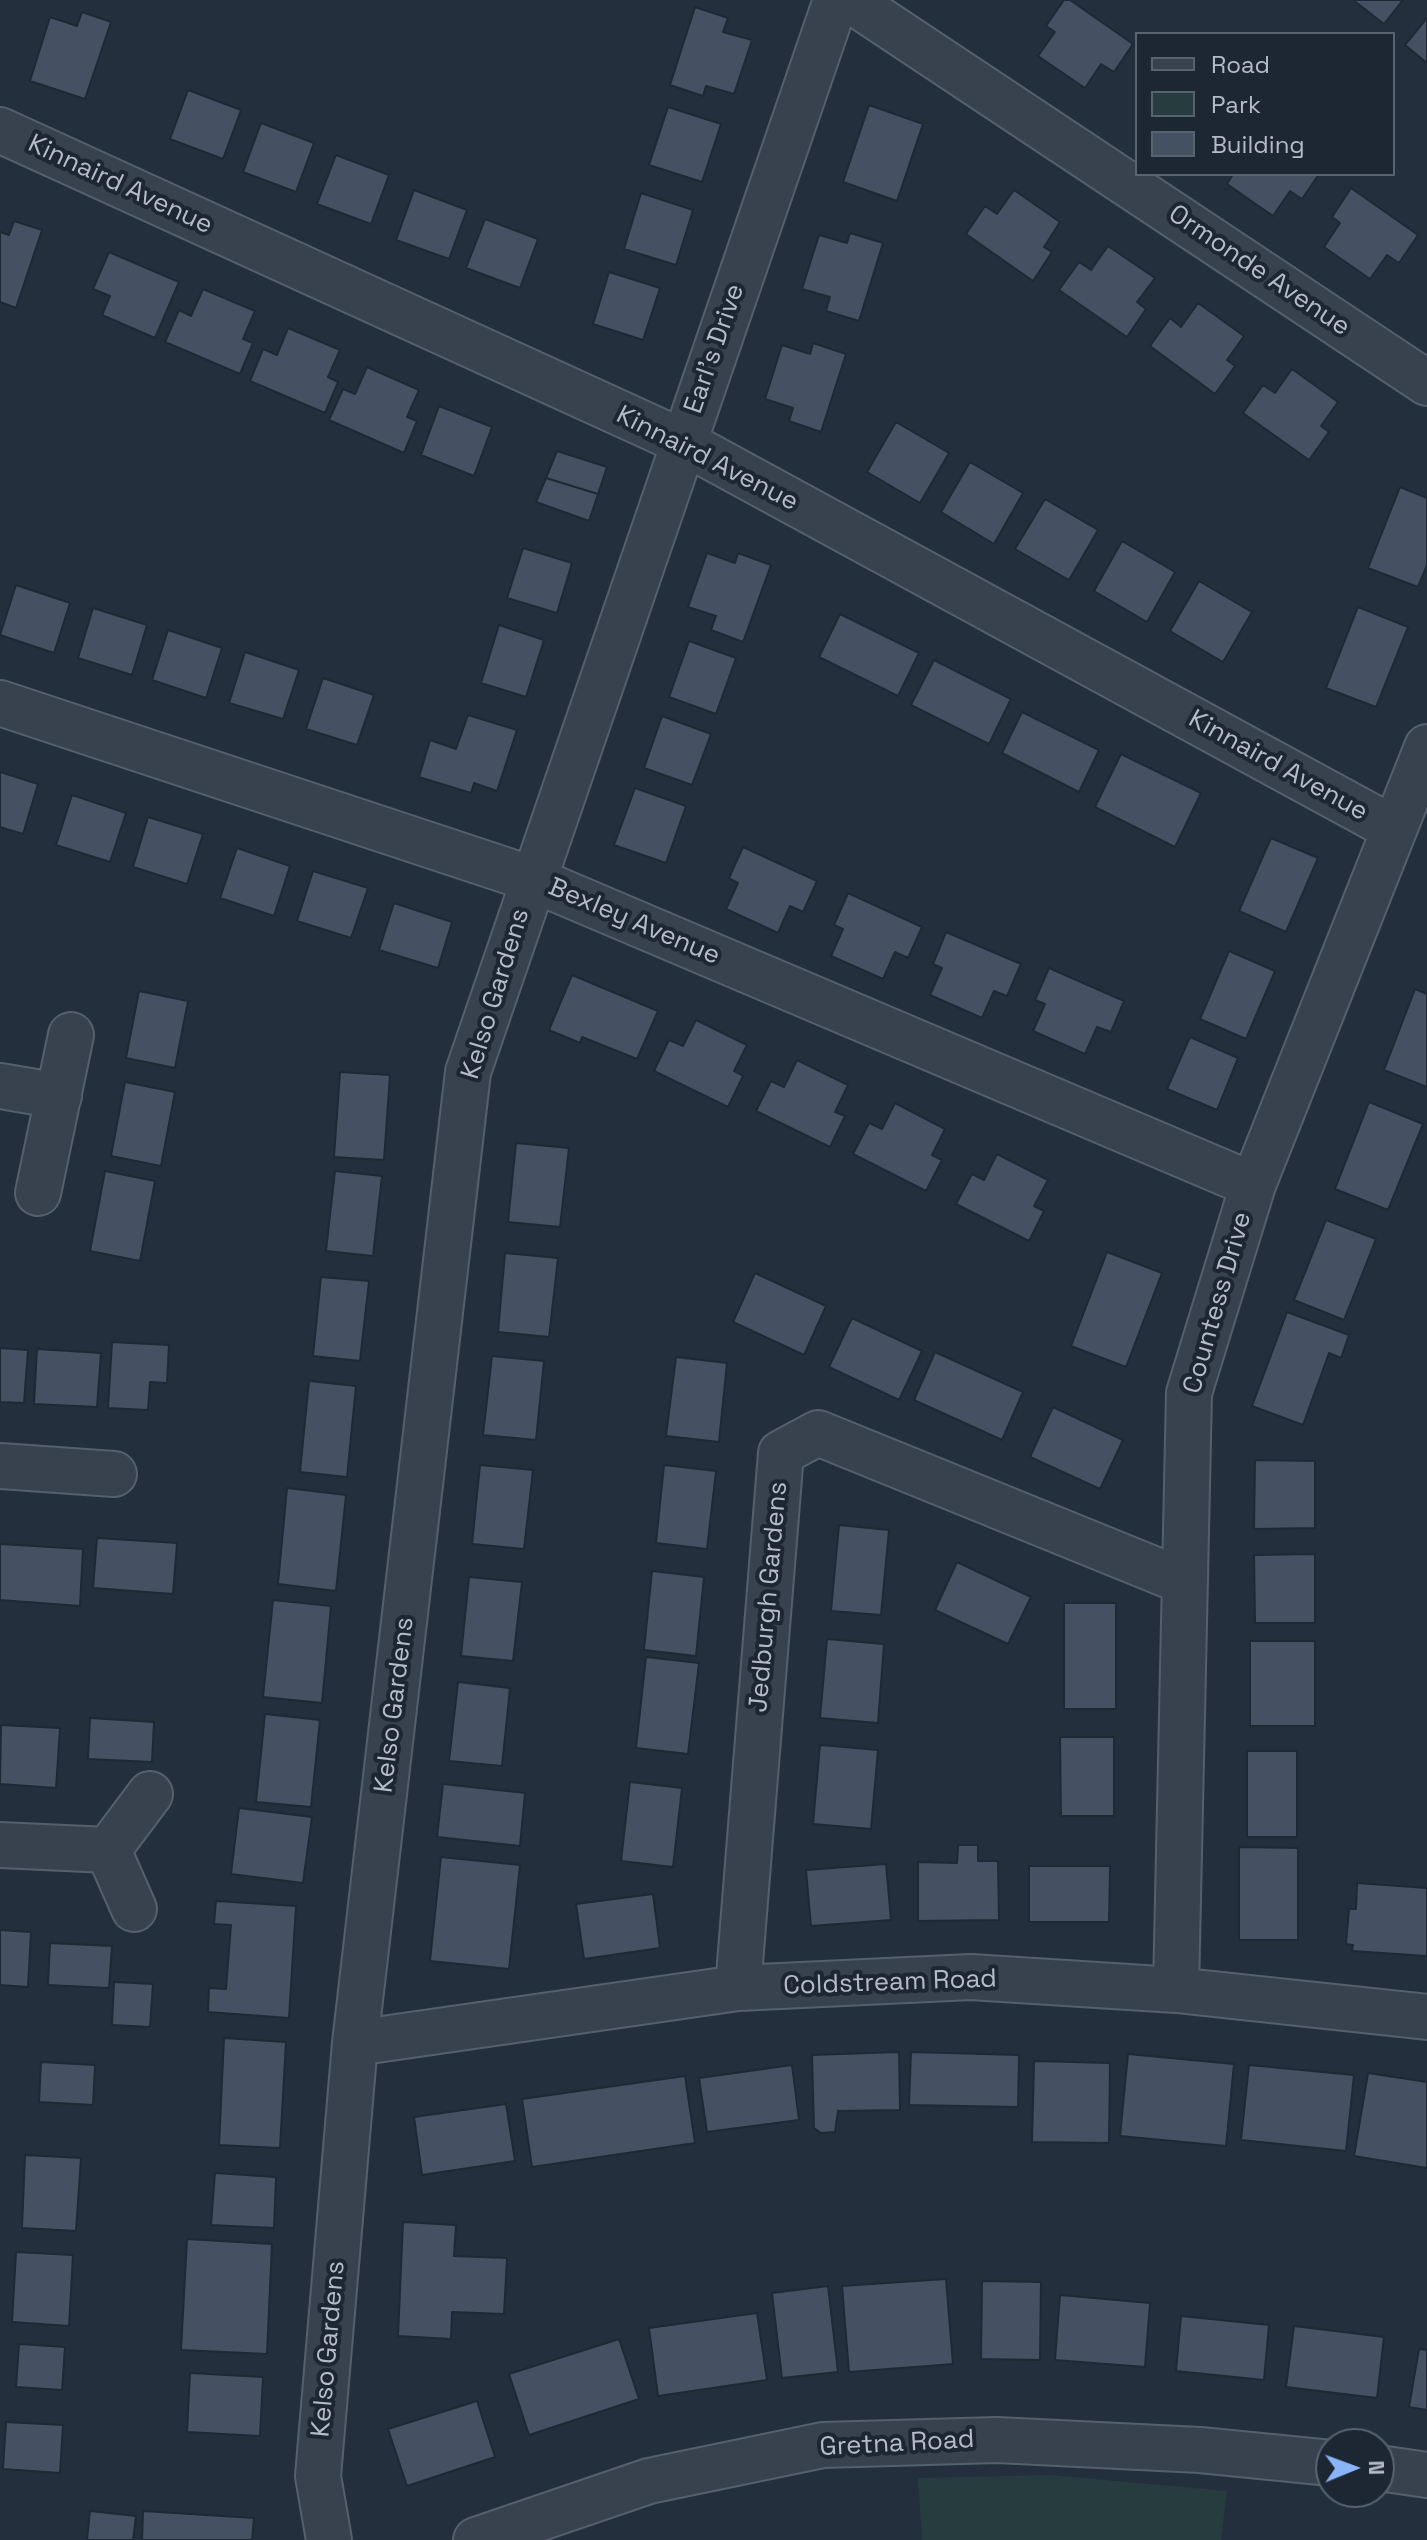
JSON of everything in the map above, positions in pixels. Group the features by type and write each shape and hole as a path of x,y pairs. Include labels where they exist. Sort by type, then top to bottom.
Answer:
{"street":[{"name":"Earl's Drive","path":"532,879 836,0"},
{"name":"Ormonde Avenue","path":"850,0 1427,383"},
{"name":"Kinnaird Avenue","path":"0,130 683,442 1394,829"},
{"name":"Bexley Avenue","path":"0,703 532,879 1253,1185"},
{"name":"Countess Drive","path":"1176,1990 1189,1393 1253,1185 1427,747"},
{"name":"Kelso Gardens","path":"329,2540 318,2476 355,2043 468,1072 532,879"},
{"path":"38,1193 71,1035"},
{"path":"0,1086 59,1096"},
{"name":"Jedburgh Gardens","path":"738,1988 781,1453 818,1433 1185,1582"},
{"path":"0,1466 114,1474"},
{"path":"108,1850 150,1794"},
{"path":"0,1845 108,1850"},
{"path":"108,1850 134,1909"},
{"name":"Coldstream Road","path":"355,2043 738,1988 971,1977 1176,1990 1427,2017"},
{"name":"Gretna Road","path":"476,2540 649,2481 823,2445 997,2440 1200,2450 1315,2461"},
{"path":"1395,2470 1427,2475"}],"green space":[{"path":"1050,2475 1227,2491 1221,2540 922,2540 918,2478"}],"building":[{"path":"1064,0 1070,0 1133,44 1114,72 1101,64 1085,88 1038,56 1055,32 1046,26"},
{"path":"1353,0 1403,0 1384,24"},
{"path":"695,7 728,18 723,32 752,40 734,94 706,86 703,96 670,85"},
{"path":"82,12 111,22 85,99 30,81 50,17 77,26"},
{"path":"1427,18 1427,63 1405,45"},
{"path":"188,90 241,110 223,159 170,139"},
{"path":"869,105 923,124 897,201 843,182"},
{"path":"668,107 721,124 702,182 649,165"},
{"path":"261,123 314,143 296,192 243,172"},
{"path":"336,155 389,175 371,224 317,204"},
{"path":"1232,176 1318,176 1302,199 1290,191 1273,216 1227,184"},
{"path":"1351,188 1418,235 1399,263 1387,255 1370,279 1324,247 1340,223 1332,217"},
{"path":"414,190 467,210 449,259 396,240"},
{"path":"1014,190 1060,222 1044,247 1052,252 1033,281 966,234 985,206 997,214"},
{"path":"641,193 693,210 676,265 624,249"},
{"path":"485,219 538,239 520,288 466,268"},
{"path":"14,221 42,230 16,308 0,302 0,232 9,235"},
{"path":"850,233 883,243 859,321 826,311 830,297 802,289 819,235 847,243"},
{"path":"1108,246 1155,278 1137,302 1146,309 1127,337 1059,290 1079,262 1091,270"},
{"path":"109,252 179,282 155,338 102,315 110,296 93,289"},
{"path":"609,272 660,288 643,340 593,324"},
{"path":"203,289 255,311 243,339 253,343 240,374 165,342 179,310 191,316"},
{"path":"1198,303 1244,336 1227,360 1235,366 1215,394 1150,346 1170,318 1181,327"},
{"path":"288,328 340,350 328,377 338,382 325,413 250,381 263,349 277,355"},
{"path":"813,343 846,354 821,432 789,421 793,408 765,399 782,345 810,354"},
{"path":"367,367 419,390 407,417 417,421 404,453 329,420 343,389 355,394"},
{"path":"1292,369 1338,402 1321,426 1329,432 1309,460 1243,413 1263,385 1275,393"},
{"path":"439,406 492,427 474,476 421,455"},
{"path":"896,422 949,453 920,503 867,472"},
{"path":"557,451 607,467 598,494 546,478"},
{"path":"970,462 1023,493 994,544 941,512"},
{"path":"546,478 598,494 589,521 536,502"},
{"path":"1400,487 1427,498 1427,565 1418,587 1368,568"},
{"path":"1045,499 1098,530 1069,580 1015,549"},
{"path":"1122,541 1175,572 1147,622 1094,591"},
{"path":"523,548 572,563 557,613 507,598"},
{"path":"707,553 735,563 738,553 771,565 743,642 711,630 716,616 688,607"},
{"path":"1199,581 1252,612 1223,662 1170,631"},
{"path":"16,585 70,603 54,653 0,635"},
{"path":"1358,607 1408,627 1376,707 1326,688"},
{"path":"93,608 147,625 132,675 78,658"},
{"path":"840,614 919,653 898,696 819,657"},
{"path":"499,625 544,640 526,697 481,683"},
{"path":"168,630 222,648 206,698 152,680"},
{"path":"689,641 736,658 716,714 669,697"},
{"path":"245,652 299,670 283,719 229,703"},
{"path":"934,660 1011,699 989,744 911,705"},
{"path":"323,678 374,695 357,745 306,729"},
{"path":"1022,712 1099,750 1079,792 1002,753"},
{"path":"468,715 517,730 497,791 474,783 471,793 419,777 430,740 456,749"},
{"path":"662,716 711,734 692,785 644,768"},
{"path":"1121,754 1201,793 1175,847 1095,807"},
{"path":"0,772 38,784 23,834 0,827"},
{"path":"635,788 686,806 666,863 614,845"},
{"path":"72,795 126,813 110,862 56,845"},
{"path":"148,817 203,834 187,884 133,867"},
{"path":"1271,838 1318,858 1286,932 1239,911"},
{"path":"743,847 817,881 803,912 790,906 778,933 726,909 738,883 729,878"},
{"path":"237,848 290,866 274,916 220,898"},
{"path":"313,871 368,888 351,938 297,921"},
{"path":"848,893 922,927 908,958 895,952 883,979 831,956 843,929 834,925"},
{"path":"394,903 452,922 438,968 379,950"},
{"path":"946,932 1021,964 1007,996 994,991 982,1018 930,995 942,968 933,964"},
{"path":"1229,951 1275,971 1246,1039 1200,1019"},
{"path":"1049,968 1124,1001 1111,1032 1097,1027 1085,1054 1033,1031 1045,1004 1035,1000"},
{"path":"572,975 658,1011 637,1059 582,1037 580,1043 549,1030"},
{"path":"1415,989 1427,994 1427,1087 1384,1070"},
{"path":"139,991 188,1001 175,1068 126,1058"},
{"path":"696,1020 747,1045 734,1071 743,1076 728,1107 654,1071 669,1040 683,1046"},
{"path":"1190,1037 1238,1058 1217,1110 1167,1089"},
{"path":"797,1060 848,1085 835,1112 845,1116 830,1147 756,1111 771,1081 784,1087"},
{"path":"340,1072 390,1075 384,1160 334,1157"},
{"path":"125,1082 175,1092 161,1166 111,1156"},
{"path":"1369,1102 1423,1124 1388,1210 1335,1189"},
{"path":"895,1103 945,1129 932,1155 942,1160 926,1191 853,1154 869,1123 882,1129"},
{"path":"516,1143 569,1148 560,1227 508,1222"},
{"path":"997,1154 1048,1180 1034,1206 1044,1211 1029,1241 956,1204 972,1174 984,1180"},
{"path":"105,1171 155,1181 140,1261 90,1251"},
{"path":"335,1171 382,1176 373,1256 326,1251"},
{"path":"1326,1220 1376,1239 1344,1320 1294,1300"},
{"path":"1107,1252 1162,1273 1126,1367 1071,1346"},
{"path":"505,1253 558,1258 549,1337 498,1332"},
{"path":"755,1273 826,1306 804,1355 733,1322"},
{"path":"321,1277 369,1281 360,1361 313,1356"},
{"path":"1287,1312 1349,1335 1341,1358 1329,1353 1303,1425 1252,1406"},
{"path":"852,1318 922,1351 899,1400 829,1367"},
{"path":"112,1342 169,1345 167,1383 150,1382 148,1410 108,1408"},
{"path":"0,1348 28,1350 24,1403 0,1402"},
{"path":"37,1349 101,1353 97,1407 34,1404"},
{"path":"935,1352 1023,1392 1002,1440 914,1400"},
{"path":"492,1356 544,1361 536,1440 483,1435"},
{"path":"676,1357 727,1363 719,1442 666,1436"},
{"path":"309,1381 356,1386 347,1477 300,1472"},
{"path":"1053,1407 1123,1440 1100,1489 1030,1457"},
{"path":"1255,1460 1315,1461 1315,1528 1254,1529"},
{"path":"480,1465 533,1470 524,1549 472,1544"},
{"path":"664,1465 716,1471 707,1549 656,1543"},
{"path":"287,1488 346,1495 336,1591 278,1584"},
{"path":"839,1525 889,1530 881,1615 831,1611"},
{"path":"97,1538 177,1543 173,1594 93,1588"},
{"path":"0,1544 83,1549 80,1606 0,1600"},
{"path":"1315,1554 1315,1623 1255,1623 1254,1555"},
{"path":"957,1562 1031,1597 1008,1644 935,1610"},
{"path":"652,1571 704,1577 696,1656 644,1650"},
{"path":"469,1577 522,1582 513,1661 461,1656"},
{"path":"273,1600 331,1606 322,1703 263,1697"},
{"path":"1064,1603 1116,1603 1116,1709 1064,1709"},
{"path":"827,1639 884,1644 878,1723 820,1718"},
{"path":"1250,1641 1315,1641 1315,1726 1250,1726"},
{"path":"646,1657 699,1663 688,1754 636,1748"},
{"path":"458,1682 510,1688 502,1766 449,1761"},
{"path":"265,1714 320,1720 311,1807 256,1802"},
{"path":"90,1718 154,1722 152,1762 88,1759"},
{"path":"1,1725 60,1728 56,1788 0,1784"},
{"path":"1060,1737 1114,1737 1114,1816 1061,1816"},
{"path":"820,1745 878,1750 871,1829 813,1824"},
{"path":"1247,1751 1297,1751 1297,1837 1247,1837"},
{"path":"630,1782 682,1788 673,1867 621,1861"},
{"path":"443,1784 525,1793 520,1846 437,1837"},
{"path":"239,1808 312,1817 303,1883 231,1874"},
{"path":"958,1845 978,1845 978,1861 998,1861 999,1920 918,1921 918,1862 957,1863"},
{"path":"1239,1847 1298,1848 1298,1940 1239,1940"},
{"path":"441,1857 520,1865 509,1969 430,1961"},
{"path":"886,1864 891,1920 811,1926 806,1870"},
{"path":"1029,1866 1110,1866 1109,1922 1029,1922"},
{"path":"1357,1883 1427,1888 1427,1956 1352,1951 1353,1945 1346,1944 1349,1909 1356,1909"},
{"path":"653,1894 660,1948 584,1959 576,1904"},
{"path":"216,1901 296,1906 289,2018 208,2012 209,1988 226,1989 231,1925 214,1924"},
{"path":"0,1930 31,1932 28,1987 0,1985"},
{"path":"50,1943 112,1946 109,1988 48,1985"},
{"path":"114,1982 153,1984 150,2027 112,2025"},
{"path":"224,2038 286,2042 280,2148 219,2145"},
{"path":"899,2052 900,2110 838,2111 835,2132 821,2133 814,2128 812,2055"},
{"path":"911,2052 1019,2055 1018,2107 909,2105"},
{"path":"1128,2054 1234,2064 1226,2146 1120,2136"},
{"path":"1034,2061 1110,2063 1109,2143 1032,2142"},
{"path":"41,2062 95,2065 93,2105 39,2102"},
{"path":"792,2065 799,2120 707,2132 699,2078"},
{"path":"1249,2065 1354,2075 1346,2151 1241,2140"},
{"path":"1368,2073 1427,2082 1427,2168 1354,2156"},
{"path":"685,2076 695,2143 532,2167 522,2099"},
{"path":"506,2104 515,2161 422,2175 414,2117"},
{"path":"25,2155 81,2158 76,2231 22,2228"},
{"path":"215,2173 276,2177 274,2228 211,2225"},
{"path":"403,2222 456,2225 454,2256 507,2258 504,2314 452,2312 451,2339 398,2336"},
{"path":"187,2239 272,2244 267,2354 181,2350"},
{"path":"16,2252 73,2255 69,2326 12,2322"},
{"path":"946,2279 953,2364 849,2372 842,2286"},
{"path":"982,2281 1041,2282 1040,2360 981,2359"},
{"path":"828,2286 838,2372 782,2378 772,2293"},
{"path":"1060,2295 1150,2303 1145,2367 1055,2360"},
{"path":"757,2313 767,2380 658,2396 649,2328"},
{"path":"1181,2316 1269,2325 1264,2380 1176,2371"},
{"path":"1294,2326 1384,2337 1377,2398 1286,2387"},
{"path":"619,2339 639,2399 529,2435 509,2374"},
{"path":"19,2344 65,2347 62,2390 16,2387"},
{"path":"1419,2349 1427,2350 1427,2410 1409,2407"},
{"path":"190,2373 263,2377 260,2436 187,2432"},
{"path":"477,2401 495,2457 407,2486 388,2429"},
{"path":"6,2422 63,2425 60,2473 3,2469"},
{"path":"90,2511 136,2516 133,2540 87,2540"},
{"path":"143,2511 254,2518 252,2540 142,2540"}]}
